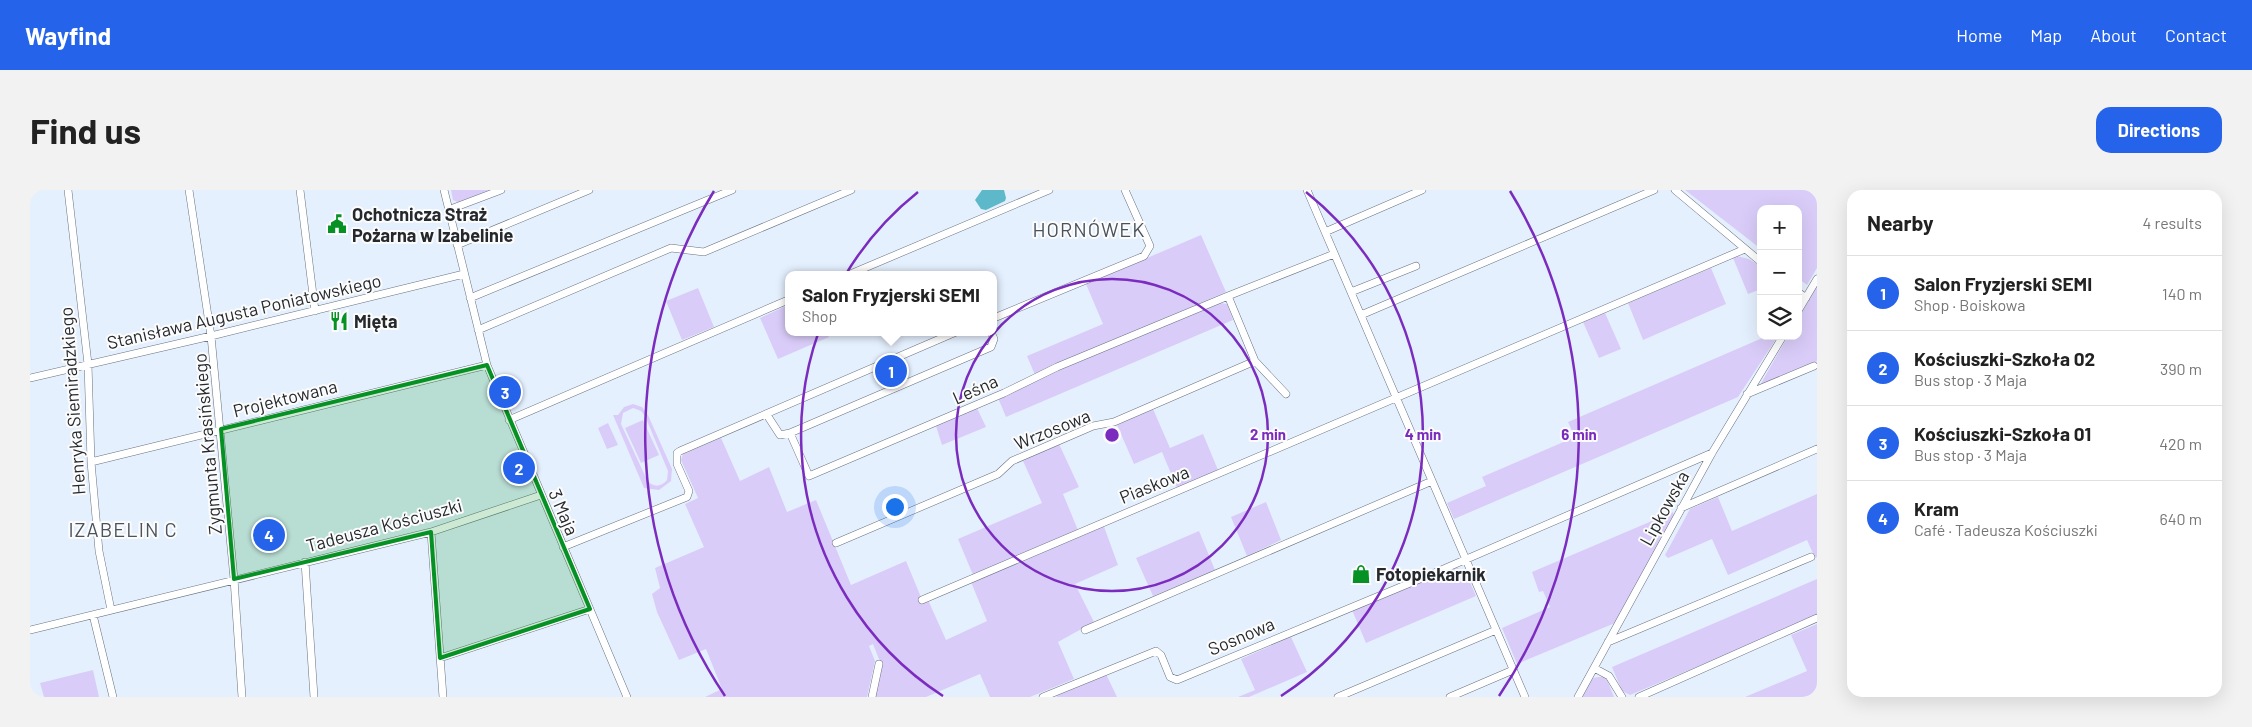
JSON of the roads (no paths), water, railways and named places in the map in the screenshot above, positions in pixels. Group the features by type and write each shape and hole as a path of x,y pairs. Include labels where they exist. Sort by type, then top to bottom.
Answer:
{"street":[{"name":"Henryka Siemiradzkiego","path":"68,190 88,364 91,462 99,551 111,610"},
{"name":"Zygmunta Krasińskiego","path":"189,190 211,336 221,429 242,697"},
{"path":"300,190 315,310"},
{"name":"3 Maja","path":"444,190 487,366 627,697"},
{"path":"448,210 501,190"},
{"path":"457,245 589,190"},
{"path":"470,298 732,190"},
{"path":"478,330 671,248 704,252 851,190"},
{"path":"857,271 1049,190"},
{"path":"997,317 1144,256 1150,246 1125,190"},
{"path":"1306,190 1525,697"},
{"path":"1325,232 1422,190"},
{"path":"1361,315 1654,190"},
{"path":"1675,190 1757,259"},
{"name":"Piaskowa","path":"922,600 1745,249"},
{"path":"1286,394 1255,361 1228,296 1334,254"},
{"path":"1351,292 1416,266"},
{"name":"Stanisława Augusta Poniatowskiego","path":"30,378 464,274"},
{"path":"1802,304 1817,279"},
{"path":"1802,295 1806,298"},
{"name":"Leśna","path":"790,433 809,476 1228,296"},
{"path":"509,420 785,301"},
{"path":"563,547 687,497 689,491 677,464 677,453 680,451 947,336"},
{"path":"767,415 780,435 790,433 991,347 994,339 993,336"},
{"name":"Lipkowska","path":"1578,697 1681,508 1781,340"},
{"name":"Wrzosowa","path":"836,543 998,474 1012,462 1093,426 1114,422 1255,361"},
{"name":"Projektowana","path":"91,462 487,366"},
{"path":"1747,394 1814,366"},
{"path":"1681,508 1817,449"},
{"path":"1466,558 1712,454"},
{"path":"1085,630 1432,480"},
{"name":"Tadeusza Kościuszki","path":"30,630 431,532 541,495"},
{"path":"431,532 442,697"},
{"path":"1607,642 1811,557"},
{"name":"Sosnowa","path":"1043,697 1156,651 1161,655 1170,677 1177,680 1466,558"},
{"path":"304,562 314,697"},
{"path":"440,658 590,609"},
{"path":"93,614 113,697"},
{"path":"1639,697 1817,618"},
{"path":"1338,697 1496,630"},
{"path":"872,697 879,664"},
{"path":"1594,668 1609,676 1622,697"},
{"path":"1450,697 1513,670"}],"water":[{"path":"982,190 1004,190 1005,201 986,210 981,209 975,200"}],"place":[{"name":"Ochotnicza Straż Pożarna w Izabelinie","path":"337,224"},
{"name":"Mięta","path":"339,321"},
{"name":"Salon Fryzjerski SEMI","path":"891,371"},
{"name":"Kościuszki-Szkoła 01","path":"505,392"},
{"name":"Kościuszki-Szkoła 02","path":"519,468"},
{"name":"Kram","path":"269,535"},
{"name":"Fotopiekarnik","path":"1361,574"}],"district":[{"name":"HORNÓWEK","path":"1089,229"},
{"name":"IZABELIN C","path":"123,529"}]}
